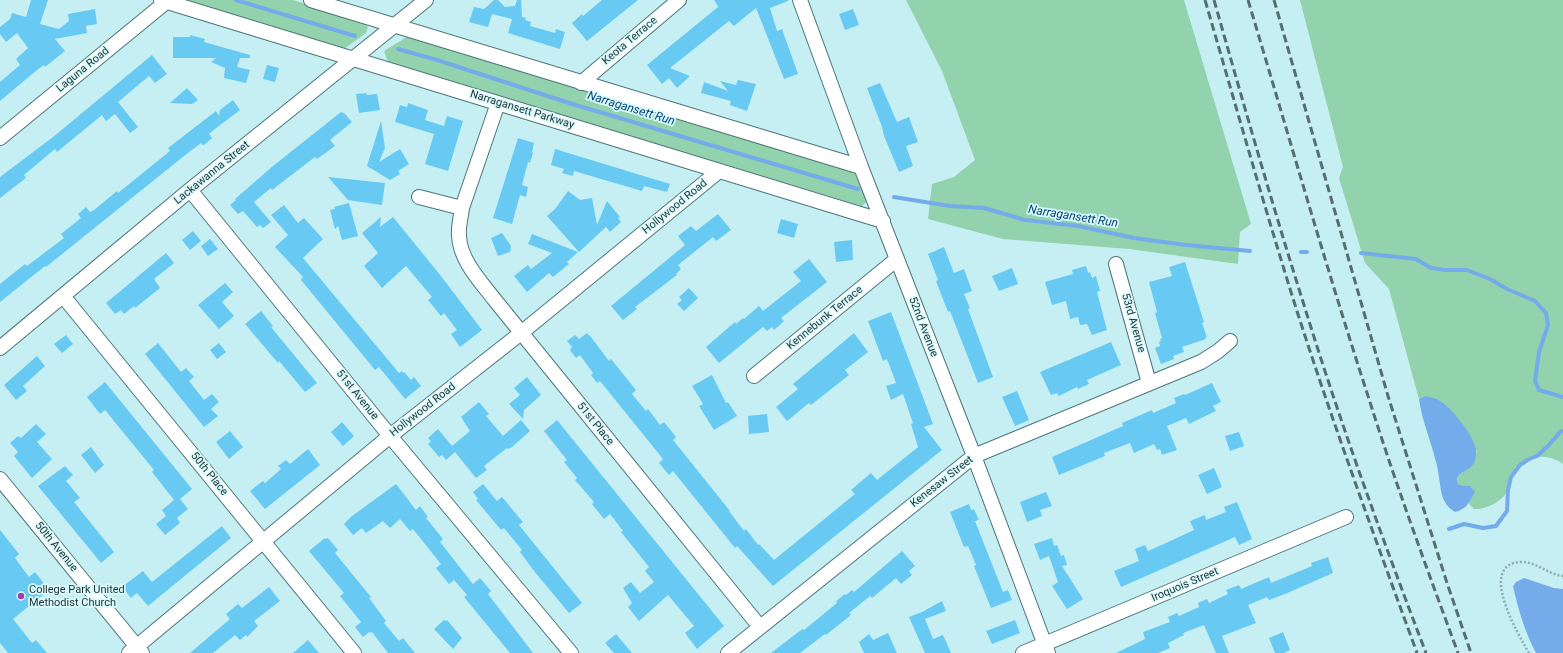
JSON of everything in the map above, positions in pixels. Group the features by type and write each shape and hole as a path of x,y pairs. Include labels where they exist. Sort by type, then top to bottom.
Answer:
{"street":[{"path":"311,0 861,167"},
{"name":"Lackawanna Street","path":"0,348 190,190 352,58 426,0"},
{"name":"Keota Terrace","path":"581,82 678,0"},
{"name":"52nd Avenue","path":"800,0 861,167 974,456 1046,649"},
{"name":"Narragansett Parkway","path":"164,1 883,221"},
{"name":"Laguna Road","path":"0,138 164,1"},
{"name":"51st Place","path":"498,103 462,208 458,234 460,246 474,273 521,333 760,627"},
{"name":"Hollywood Road","path":"136,651 263,540 390,436 521,333 719,171"},
{"name":"51st Avenue","path":"190,190 390,436 571,653"},
{"path":"419,197 462,208"},
{"name":"Kennebunk Terrace","path":"754,376 897,259"},
{"name":"53rd Avenue","path":"1116,264 1149,383"},
{"name":"50th Place","path":"63,296 354,653"},
{"name":"Kenesaw Street","path":"728,653 974,456 1201,362 1217,352 1230,341"},
{"name":"50th Avenue","path":"0,479 136,651"},
{"name":"Iroquois Street","path":"1023,653 1046,649 1346,517"}],"path":[{"path":"1529,653 1514,628 1502,592 1500,578 1502,573 1504,569 1511,564 1524,562 1563,576"}],"green space":[{"path":"184,0 293,0 361,21 368,27 366,33 344,49"},
{"path":"906,0 1184,0 1251,224 1240,232 1238,264 1129,249 1003,239 928,219 932,184 954,177 975,160 942,71"},
{"path":"1300,0 1563,0 1563,464 1556,460 1541,457 1527,460 1520,464 1515,470 1510,479 1506,494 1494,504 1484,508 1474,509 1469,504 1474,490 1470,486 1459,485 1458,481 1459,476 1473,465 1477,451 1425,396 1419,399 1389,289 1365,263 1339,178 1343,167"},
{"path":"410,35 853,170 869,200 862,206 388,62 384,51"}],"water":[{"path":"1425,396 1445,404 1462,423 1475,444 1476,458 1474,464 1459,475 1457,481 1459,485 1470,486 1475,491 1468,504 1459,511 1455,512 1449,508 1442,495 1432,446 1420,407 1419,399"},
{"path":"1524,578 1554,588 1563,589 1563,653 1536,653 1522,620 1513,586 1516,582"}],"building":[{"path":"31,0 48,0 40,24 59,29 69,21 68,14 95,9 97,24 86,26 87,33 55,39 65,51 45,67 44,65 37,70 0,101 0,82 20,65 16,59 28,48 17,33 6,42 0,34 0,27 10,19 12,13 26,17"},
{"path":"494,0 498,0 505,7 515,6 517,0 521,0 522,17 531,22 530,26 555,33 556,29 565,32 560,49 508,33 512,19 492,14 488,27 469,22 474,7 484,9"},
{"path":"602,0 638,0 587,41 572,23"},
{"path":"714,0 788,0 770,8 777,31 782,29 798,74 784,79 756,8 734,26 729,21 670,68 690,76 677,88 669,78 662,84 647,65 718,7"},
{"path":"853,9 859,25 845,30 839,14"},
{"path":"190,35 205,39 204,42 250,55 250,58 240,58 237,67 250,70 246,83 224,78 225,68 211,62 216,58 173,58 173,37 190,37"},
{"path":"152,55 167,74 155,83 149,76 118,102 138,127 130,133 115,114 106,121 102,115 57,152 55,149 24,175 26,178 0,198 0,177 53,137"},
{"path":"267,65 279,68 275,82 263,79"},
{"path":"738,80 756,84 747,111 730,105 731,101 701,93 704,82 728,91 720,81 736,85"},
{"path":"880,83 897,122 909,117 918,142 906,146 913,166 899,172 884,136 867,88"},
{"path":"187,88 198,100 192,104 170,103"},
{"path":"366,93 367,95 377,94 380,110 359,113 356,94"},
{"path":"233,100 240,110 209,134 212,138 204,145 201,143 184,156 0,302 0,284 25,264 27,266 64,238 61,234 81,218 78,214 86,207 90,212 117,191 118,193 170,151 168,148 216,111 219,116 220,110"},
{"path":"408,103 428,110 425,120 444,126 447,116 463,121 448,171 425,164 434,134 395,122 400,105 407,107"},
{"path":"341,112 345,114 352,122 330,140 335,146 317,159 315,157 254,202 271,222 263,228 260,225 257,227 243,211 238,214 230,205 236,200 235,199 273,166"},
{"path":"381,121 385,148 379,162 400,149 409,164 398,171 400,174 390,180 367,166"},
{"path":"518,138 534,143 533,153 530,163 528,162 522,185 528,187 526,197 520,195 512,224 493,218"},
{"path":"555,149 670,184 667,192 644,186 642,191 574,171 573,176 562,173 564,169 551,165"},
{"path":"328,177 385,183 382,205 348,200"},
{"path":"568,191 580,200 592,198 597,225 607,201 620,217 618,218 621,222 610,232 606,227 579,252 547,216 555,209"},
{"path":"349,203 358,236 342,240 338,226 335,229 330,210 335,209 334,207"},
{"path":"284,205 298,223 304,218 323,239 303,258 399,373 402,371 403,373 404,372 411,380 414,377 421,386 405,399 379,367 375,370 301,280 303,277 275,247 288,235 271,215"},
{"path":"718,214 731,230 716,241 713,237 678,265 681,269 676,274 677,275 635,307 637,309 623,320 611,306 685,245 678,236 691,226 696,231"},
{"path":"381,217 380,227 393,217 441,276 482,330 460,347 451,334 457,330 444,313 441,316 428,300 432,297 406,266 382,288 364,266 378,253 362,233"},
{"path":"781,219 798,224 794,238 777,233"},
{"path":"193,231 201,241 190,250 182,240"},
{"path":"502,233 511,246 510,252 498,256 491,238"},
{"path":"532,234 578,252 567,262 569,264 553,277 549,273 527,292 514,276 528,265 531,269 552,253 528,244"},
{"path":"210,239 218,249 208,256 201,246"},
{"path":"852,240 853,260 836,262 834,242"},
{"path":"944,247 954,273 964,269 972,291 964,294 993,377 978,383 950,311 948,312 936,281 938,280 928,254"},
{"path":"166,253 174,263 154,279 160,288 135,308 134,306 124,314 121,310 115,314 106,303"},
{"path":"809,259 827,282 781,318 784,321 774,330 772,327 767,331 763,327 719,363 706,347 735,322 736,324 743,318 744,319 759,306 763,311 801,281 793,272"},
{"path":"1185,262 1204,322 1202,323 1207,337 1205,337 1206,339 1182,347 1184,352 1173,356 1174,359 1161,364 1155,348 1160,346 1159,342 1162,338 1149,282 1172,276 1169,267"},
{"path":"1086,266 1088,273 1090,272 1092,278 1096,276 1100,291 1097,292 1107,330 1092,335 1087,324 1080,325 1078,317 1070,319 1066,301 1052,305 1045,282 1073,274 1072,270"},
{"path":"1012,268 1018,284 999,291 992,276"},
{"path":"225,283 233,292 222,302 234,316 219,329 198,305"},
{"path":"689,288 698,298 684,311 677,304 682,300 679,297"},
{"path":"261,311 273,326 271,327 317,383 305,392 245,324"},
{"path":"891,312 933,424 924,427 942,450 773,586 737,546 735,548 673,471 669,475 659,463 663,459 600,381 597,383 591,375 593,373 580,355 576,358 570,350 572,347 567,341 575,335 579,339 587,333 591,337 609,361 611,359 636,390 632,394 646,411 648,409 660,425 664,422 676,437 673,440 730,511 744,531 746,529 758,545 759,544 774,560 855,494 851,490 871,473 877,480 918,447 911,424 913,423 903,394 891,400 886,386 896,383 887,359 883,361 868,321"},
{"path":"854,333 868,352 845,370 849,375 811,405 809,403 787,421 776,407 798,389 793,384"},
{"path":"66,335 73,344 62,353 54,344"},
{"path":"1111,342 1121,365 1087,380 1089,384 1078,389 1077,387 1059,396 1057,393 1051,395 1040,372"},
{"path":"158,343 181,372 186,368 194,377 189,381 204,400 212,394 219,402 211,409 218,416 204,427 145,354"},
{"path":"219,343 226,352 217,359 210,350"},
{"path":"37,356 45,366 23,386 27,391 16,400 4,385"},
{"path":"712,375 726,403 728,402 737,416 714,430 699,406 703,404 692,386"},
{"path":"527,377 541,395 524,410 523,419 509,404 520,395 514,388"},
{"path":"105,382 192,489 180,499 188,509 177,518 180,523 165,535 156,524 166,516 162,510 174,500 152,472 154,470 105,410 100,414 87,397"},
{"path":"1212,383 1221,402 1213,406 1216,411 1189,424 1186,418 1167,426 1177,450 1162,455 1160,449 1157,450 1154,444 1134,453 1130,443 1104,453 1105,456 1059,475 1052,457 1123,426 1122,423 1152,410 1153,413 1176,403 1174,398 1184,394 1185,395"},
{"path":"1017,391 1029,420 1015,426 1002,397"},
{"path":"479,402 489,414 486,416 503,436 521,420 530,431 512,447 507,448 484,466 487,470 476,478 455,452 446,460 442,455 439,457 428,444 431,441 428,438 438,429 452,446 470,431 461,417"},
{"path":"767,414 769,432 749,434 748,416"},
{"path":"557,420 724,626 697,649 685,633 694,626 668,595 639,621 628,607 632,603 623,588 631,582 640,593 654,582 645,571 649,567 621,532 623,531 610,514 604,519 592,504 594,502 575,480 577,478 564,462 567,460 544,431"},
{"path":"342,422 354,436 343,446 331,432"},
{"path":"36,424 46,434 37,442 52,459 32,478 14,456 18,452 10,443 18,436 21,438"},
{"path":"230,431 243,447 229,459 216,442"},
{"path":"1239,432 1244,446 1230,451 1225,436"},
{"path":"91,447 104,465 95,473 81,455"},
{"path":"308,449 320,465 265,509 250,491 263,481 265,483 281,469 278,466 286,460 290,464"},
{"path":"65,466 73,475 66,481 80,498 74,502 114,552 101,563 38,486"},
{"path":"1214,468 1222,487 1207,494 1198,475"},
{"path":"396,484 416,510 420,506 428,517 426,518 443,539 440,542 473,584 480,578 491,591 488,594 533,653 510,653 464,597 467,595 454,580 449,584 436,568 441,564 413,529 410,531 400,519 390,528 383,521 366,533 362,528 353,535 344,524 352,516"},
{"path":"483,484 497,501 502,497 523,522 519,525 582,603 569,613 534,571 520,552 522,550 504,528 501,530 476,500 478,499 473,492"},
{"path":"1046,492 1052,506 1040,510 1042,516 1027,522 1020,502"},
{"path":"1237,502 1252,539 1239,545 1235,537 1121,587 1114,571 1139,561 1135,549 1145,545 1148,551 1166,543 1194,530 1190,521 1205,515 1206,520 1226,512 1224,507"},
{"path":"969,504 971,510 974,509 979,520 975,521 1003,592 1008,590 1012,600 991,608 974,566 976,565 968,546 964,547 950,512"},
{"path":"222,526 231,538 148,606 137,593 131,598 122,587 143,571 152,582"},
{"name":"College Park United Methodist Church","path":"0,530 19,554 15,558 29,577 35,572 49,590 13,619 32,643 36,640 47,653 8,653 0,643"},
{"path":"325,538 328,538 338,550 335,553 371,597 369,598 386,621 384,623 399,641 403,638 415,653 388,653 372,632 369,632 363,637 355,627 361,622 340,596 344,593 309,551"},
{"path":"1052,538 1054,546 1057,545 1061,556 1064,555 1067,565 1062,566 1083,599 1067,609 1052,586 1058,582 1049,556 1040,560 1034,544"},
{"path":"902,551 915,566 909,571 912,575 901,584 896,578 872,598 870,596 849,613 851,615 826,635 825,634 800,653 771,653 797,633 803,629 804,630 837,603 836,601 845,594 846,595 852,590 854,592"},
{"path":"1328,557 1333,573 1285,594 1269,600 1267,597 1248,605 1256,623 1222,636 1229,653 1216,653 1204,625 1183,633 1184,635 1168,643 1170,648 1158,653 1116,653 1145,639 1143,632 1170,622 1168,617 1177,613 1179,616 1199,607 1198,603 1207,599 1209,603 1228,594 1226,590 1239,585 1241,589 1269,577 1271,583 1312,566 1311,563"},
{"path":"269,587 280,601 254,621 258,626 247,637 246,635 240,640 235,635 213,653 190,653 230,619 226,614 238,604 242,608"},
{"path":"942,601 946,611 925,619 933,639 943,635 951,653 925,653 909,617"},
{"path":"444,620 447,620 462,638 453,649 434,629"},
{"path":"1015,620 1020,633 992,644 986,631"},
{"path":"1283,632 1290,650 1284,653 1275,653 1269,638"},
{"path":"888,633 897,653 864,653 859,642 869,634 873,640"},
{"path":"616,634 632,653 614,653 605,643"},
{"path":"308,640 319,653 293,653"}],"waterway":[{"name":"Narragansett Run","path":"236,0 355,36"},
{"name":"Narragansett Run","path":"398,49 437,60 569,103 858,189"},
{"name":"Narragansett Run","path":"894,197 950,206 984,208 1025,220 1078,226 1134,238 1250,251"},
{"name":"Narragansett Run","path":"1301,252 1307,252"},
{"name":"Narragansett Run","path":"1361,253 1416,259 1431,268 1445,270 1467,270 1490,279 1507,289 1535,301 1546,313 1548,325 1539,352 1535,381 1539,390 1563,397"},
{"path":"1449,529 1464,524 1483,528 1496,526 1507,511 1508,490 1511,477 1520,465 1537,456 1560,432 1563,431"}],"railway":[{"path":"1205,0 1296,308 1339,438 1417,653"},
{"path":"1214,0 1269,191 1332,393 1393,567 1426,653"},
{"path":"1248,0 1322,250 1379,431 1458,653"},
{"path":"1274,0 1388,396 1447,583 1471,653"}],"place":[{"name":"College Park United Methodist Church","path":"21,596"}]}
